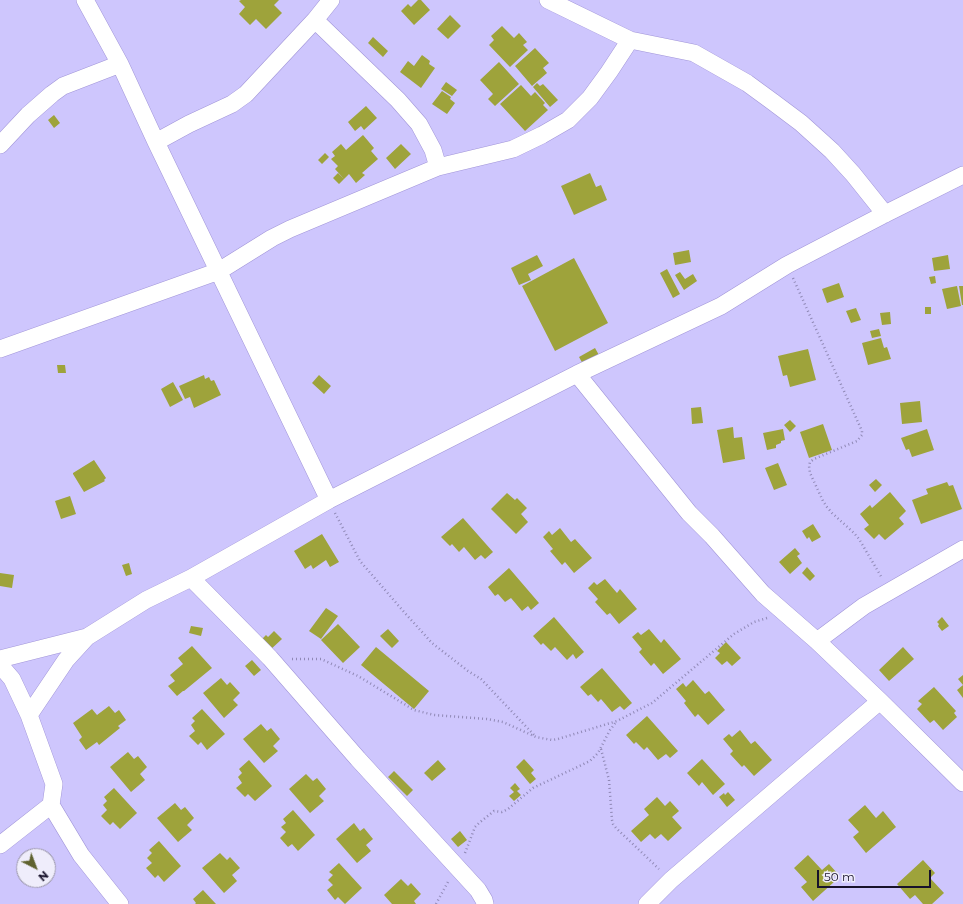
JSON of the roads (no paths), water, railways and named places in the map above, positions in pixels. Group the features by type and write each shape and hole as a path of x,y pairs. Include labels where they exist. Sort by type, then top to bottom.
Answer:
{"street":[{"path":"85,0 120,64 156,142 329,500"},
{"path":"156,142 189,124 232,104 246,94 315,20 331,0"},
{"path":"548,0 630,40 694,53 747,83 801,123 832,151 853,174 885,214"},
{"path":"315,20 398,100 419,124 433,150 438,167"},
{"path":"0,349 219,271 272,238 290,229 438,167 513,149 542,136 568,120 590,98 630,40"},
{"path":"0,145 28,115 63,86 120,64"},
{"path":"0,659 86,637 146,600 191,578 329,500 577,374 721,306 787,265 963,175"},
{"path":"577,374 689,513 712,536 762,594 817,641 963,783"},
{"path":"817,641 864,606 963,550"},
{"path":"191,578 270,658 358,759 478,890 485,904"},
{"path":"29,715 66,660 86,637"},
{"path":"0,665 12,679 29,715 54,784 51,805 81,855 120,904"},
{"path":"647,904 671,880 880,701"},
{"path":"0,845 51,805"}]}
